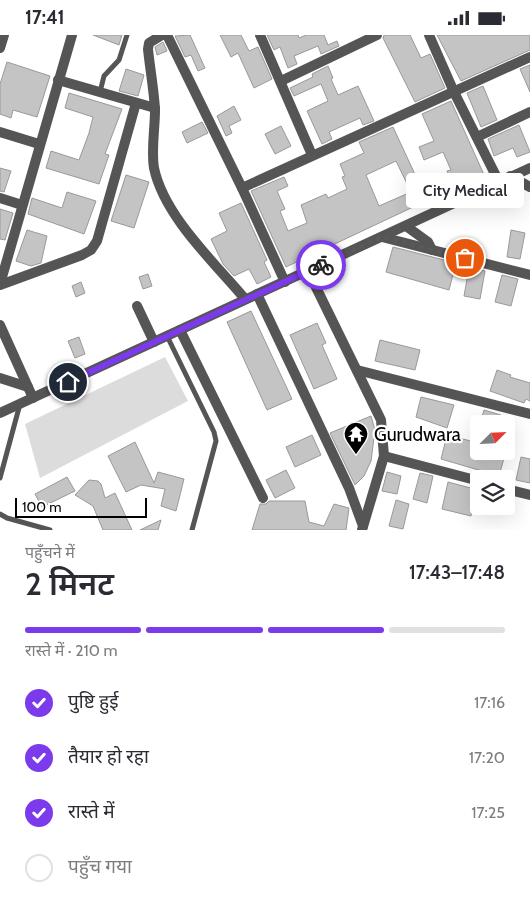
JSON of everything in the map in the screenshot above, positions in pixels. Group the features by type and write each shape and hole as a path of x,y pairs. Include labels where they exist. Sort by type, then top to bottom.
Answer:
{"street":[{"path":"0,48 4,35"},
{"path":"0,285 39,144 72,35"},
{"path":"162,35 149,43 148,49 155,108 154,165 159,186 170,206 191,235 245,299"},
{"path":"167,35 285,281"},
{"path":"260,35 312,155"},
{"path":"281,81 377,35"},
{"path":"429,35 454,92 499,182"},
{"path":"242,188 530,57"},
{"path":"58,81 155,108"},
{"path":"0,285 92,250 97,241 136,103"},
{"path":"477,137 530,112"},
{"path":"0,132 39,144"},
{"path":"0,413 530,167"},
{"path":"510,177 530,187"},
{"path":"0,198 22,205"},
{"path":"406,226 428,242 432,250"},
{"path":"382,237 530,275"},
{"path":"308,271 381,420 384,456 363,528"},
{"path":"256,295 349,488 363,528"},
{"path":"137,306 154,342"},
{"path":"0,325 33,398"},
{"path":"180,330 263,498"},
{"path":"356,370 530,414"},
{"path":"0,378 28,387"},
{"path":"384,456 470,479"},
{"path":"515,491 530,495"}],"lane":[{"path":"100,93 104,76 119,60 127,35"},
{"path":"167,336 216,441 192,530"},
{"path":"0,478 20,403"},
{"path":"0,514 6,518 50,530"}],"shaded area":[{"path":"165,357 188,401 40,478 25,424"}],"building":[{"path":"93,35 122,35 119,45"},
{"path":"190,35 205,68 198,71 191,55 185,57 175,36"},
{"path":"220,35 241,35 249,51 258,47 272,79 254,88 238,53 231,57"},
{"path":"267,35 298,35 299,38 306,35 324,35 328,45 337,41 339,46 321,54 318,46 294,56 297,64 288,68 280,47 274,50"},
{"path":"384,35 410,35 421,58 430,54 445,88 415,102 383,38"},
{"path":"437,35 530,35 530,50 461,81"},
{"path":"163,42 167,51 157,55 155,47"},
{"path":"7,62 50,76 37,117 13,110 11,118 0,114 0,84"},
{"path":"530,65 530,92 520,69"},
{"path":"328,66 338,95 358,86 374,121 363,125 360,118 329,132 332,139 322,144 307,111 328,101 321,84 294,96 290,88 313,77 312,74"},
{"path":"126,69 144,75 138,96 119,91"},
{"path":"483,86 497,120 481,127 467,93"},
{"path":"69,93 122,109 105,154 109,155 99,184 46,168 51,151 79,160 89,133 93,117 65,108"},
{"path":"451,101 485,177 429,203 428,200 286,267 251,191 284,177 288,186 277,191 285,209 280,211 288,231 307,223 301,205 326,194 328,198 347,189 342,177 345,176 340,164 364,153 359,142 393,127 419,183 434,176 440,187 452,182 447,171 451,170 443,152 424,160 419,147 434,141 422,114","holes":["396,161 411,192 379,206 366,175"]},
{"path":"234,106 241,120 229,126 232,133 226,136 217,116"},
{"path":"202,122 208,133 187,143 182,132"},
{"path":"519,125 530,152 517,157 513,148 494,156 488,139"},
{"path":"281,126 291,146 275,154 265,134"},
{"path":"0,168 11,171 4,192 0,191"},
{"path":"126,175 149,182 134,228 111,221"},
{"path":"67,192 96,201 84,234 28,214 32,198 62,208"},
{"path":"241,203 267,260 264,262 271,277 257,284 249,269 234,276 223,264 211,239 227,231 219,213"},
{"path":"0,209 13,213 5,240 0,239"},
{"path":"27,230 47,236 41,263 31,266 16,261"},
{"path":"511,230 525,233 520,259 507,257"},
{"path":"393,247 456,263 449,290 386,272"},
{"path":"469,268 485,271 480,299 464,296"},
{"path":"148,274 152,286 143,289 139,277"},
{"path":"502,275 518,279 511,306 495,302"},
{"path":"81,282 85,293 76,297 72,286"},
{"path":"251,311 292,399 267,410 227,322"},
{"path":"317,323 326,343 322,345 337,379 314,389 290,335"},
{"path":"79,337 85,354 75,358 68,341"},
{"path":"380,340 420,350 415,370 375,361"},
{"path":"497,370 511,375 510,377 530,383 530,401 526,399 524,403 490,391"},
{"path":"421,397 454,405 447,428 416,417"},
{"path":"484,410 501,415 483,415"},
{"name":"Gurudwara","path":"371,416 375,430 371,461 364,476 355,485 330,433"},
{"path":"312,435 321,455 295,467 286,447"},
{"path":"447,435 470,441 470,460 503,460 501,470 479,470 441,459"},
{"path":"135,442 154,483 158,472 184,479 176,511 161,506 165,489 141,485 126,492 108,456"},
{"path":"521,457 530,459 530,483 516,480"},
{"path":"286,470 295,488 275,498 266,480"},
{"path":"387,472 401,476 397,494 382,491"},
{"path":"420,473 433,476 427,503 413,499"},
{"path":"67,477 75,491 42,507 35,494"},
{"path":"89,480 98,481 101,484 105,498 115,493 132,530 103,530 93,506 75,495"},
{"path":"448,482 470,488 471,516 442,509"},
{"path":"396,500 409,504 403,529 389,526"},
{"path":"269,501 305,501 309,522 324,526 334,504 349,508 346,530 252,530 260,504 266,504"},
{"path":"161,520 158,530 140,530"}],"way so far":[{"path":"321,265 382,237 465,258"}],"place":[{"name":"City Medical","path":"465,258"},
{"name":"Gurudwara","path":"356,455"}],"route":[{"path":"68,382 321,265"}]}
